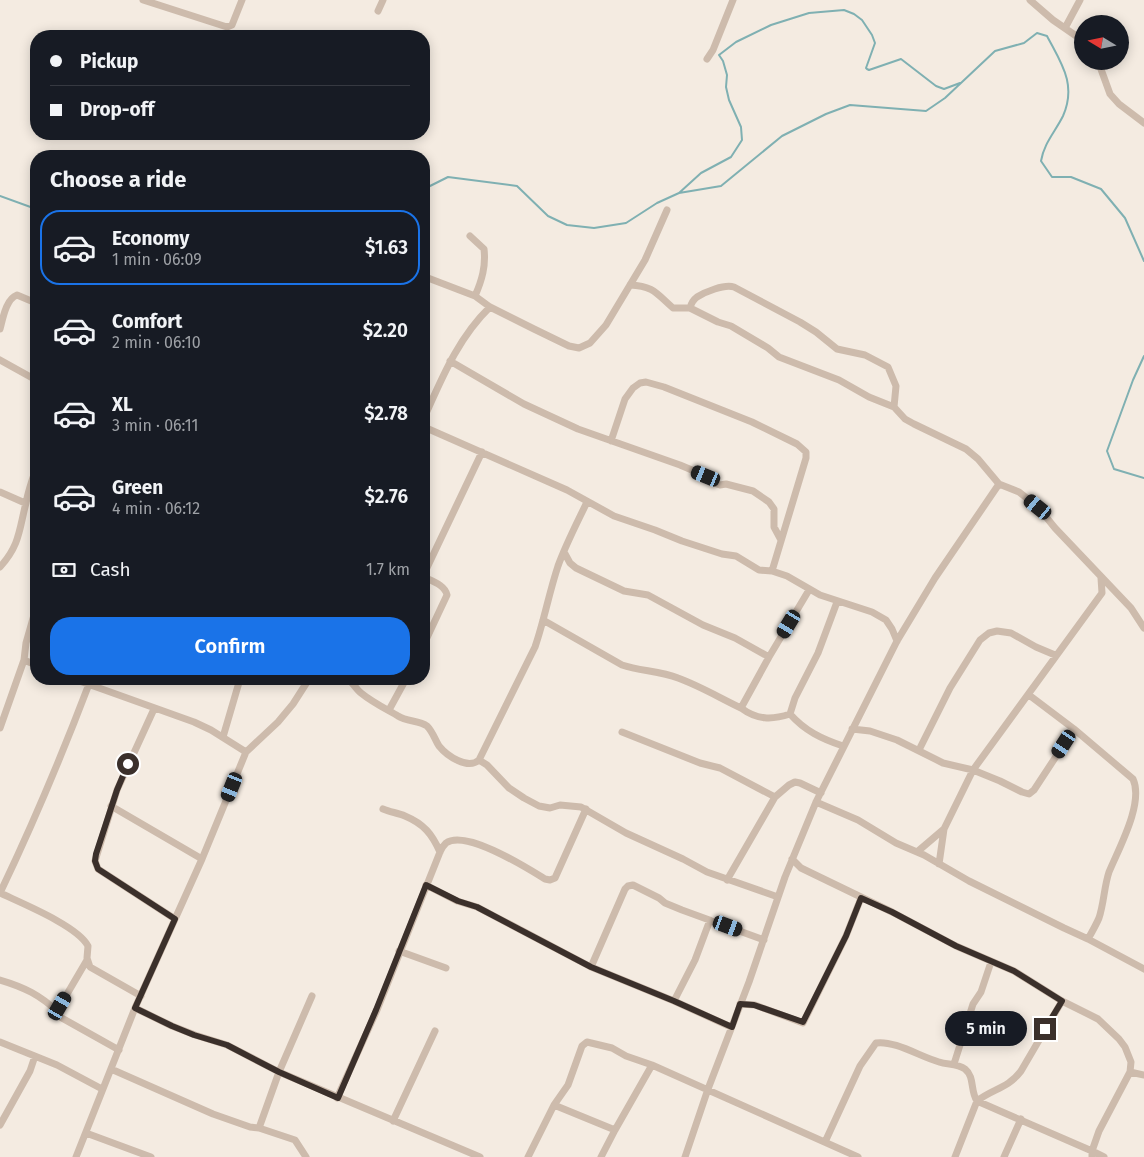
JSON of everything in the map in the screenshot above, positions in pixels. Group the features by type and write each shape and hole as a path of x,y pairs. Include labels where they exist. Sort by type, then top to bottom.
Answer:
{"street":[{"path":"143,0 226,27 232,25 242,0"},
{"path":"378,11 383,0"},
{"path":"707,59 714,50 732,0"},
{"path":"1030,0 1074,34"},
{"path":"1065,28 1080,0"},
{"path":"1101,70 1110,94 1119,104 1144,124"},
{"path":"430,278 475,296 490,307 569,346 579,348 590,343 606,325 646,260 667,210"},
{"path":"470,236 484,249 485,260 481,281 475,296"},
{"path":"630,285 652,288 672,308 690,308 718,322 731,326 768,348 779,357 839,380 894,407 905,419 966,449 978,459 999,484 1019,492 1038,507 1055,528 1130,608 1144,628"},
{"path":"690,308 696,298 722,286 734,287 808,327 836,349 865,355 888,367 896,386 894,407"},
{"path":"0,328 13,296 16,295 30,301"},
{"path":"430,405 450,361 475,322 490,307"},
{"path":"0,360 30,377"},
{"path":"450,361 524,404 578,430 706,476 711,482 753,491 769,502 774,509 774,527 781,540"},
{"path":"611,441 625,399 633,388 646,382 664,387 752,422 797,444 806,452 806,458 772,571"},
{"path":"430,430 567,490 614,516 682,541 722,554 736,556 759,570 772,571 787,576 809,590 837,602 872,612 886,620 897,641"},
{"path":"430,562 482,452"},
{"path":"685,1157 792,859 816,802 897,641 935,578 999,484"},
{"path":"0,567 16,544 30,489"},
{"path":"0,492 26,503"},
{"path":"353,685 359,692 399,717 426,726 432,732 439,746 454,758 469,764 476,764 535,648 564,552 587,502"},
{"path":"564,552 570,563 576,568 624,591 648,595 703,625 735,638 769,657"},
{"path":"939,864 944,829 973,770 1102,593 1101,578"},
{"path":"430,579 446,590 447,595 430,631"},
{"path":"741,708 809,590"},
{"path":"1102,593 1114,591"},
{"path":"790,714 794,698 818,653 837,602"},
{"path":"543,620 622,665 679,678 750,714 768,719 790,714"},
{"path":"0,728 24,660 30,629"},
{"path":"920,750 950,688 980,640 988,633 997,631 1011,633 1055,655"},
{"path":"24,660 30,662"},
{"path":"58,1012 87,960 88,946 81,936 41,912 0,893 30,830 89,685"},
{"path":"92,685 194,722 246,752"},
{"path":"223,738 238,685"},
{"path":"76,1157 135,1008 202,859 246,752 278,722 305,685"},
{"path":"389,710 403,685"},
{"path":"1029,695 1074,729 1139,785 1137,810 1132,828 1110,870 1099,918 1088,939"},
{"path":"154,709 117,790 95,861 98,869 175,919"},
{"path":"790,714 799,724 818,737 843,746"},
{"path":"852,729 870,731 920,750 943,763 973,770 1029,794 1034,790 1074,729"},
{"path":"622,732 720,768 775,797"},
{"path":"479,760 487,765 509,788 539,806 550,808 560,805 586,809 626,833 683,858 707,872 778,897"},
{"path":"727,880 775,797 795,782 821,792"},
{"path":"816,802 858,820 896,843 1144,969"},
{"path":"111,806 202,859"},
{"path":"382,809 393,814 404,815 415,821 431,833 440,852"},
{"path":"338,1098 376,1010 426,885 440,852 446,843 454,840 468,841 512,858 545,879 550,880 555,878 586,809"},
{"path":"917,852 944,829"},
{"path":"792,859 802,868 956,946 1014,971 1062,1001 1098,1019 1119,1038 1131,1062 1130,1072 1100,1131 1092,1154"},
{"path":"426,885 458,901 477,907 591,967 732,1027"},
{"path":"591,967 625,889 633,885 665,903 764,940"},
{"path":"740,1004 754,1005 803,1022 846,936 861,898"},
{"path":"674,1001 695,960 710,920"},
{"path":"399,951 446,968"},
{"path":"87,960 90,967 141,996"},
{"path":"954,1064 973,1004 981,992 991,962"},
{"path":"0,980 17,984 43,998 58,1012 60,1017 119,1050"},
{"path":"259,1128 279,1072 312,996"},
{"path":"955,1157 978,1101 1010,1083 1021,1071 1062,1001"},
{"path":"135,1008 194,1035 227,1045 279,1072 480,1157"},
{"path":"393,1121 436,1031"},
{"path":"0,1042 35,1056 102,1089"},
{"path":"528,1157 554,1105 568,1085 582,1046 588,1042 612,1048 626,1056 652,1065 858,1157"},
{"path":"825,1142 860,1066 876,1044 890,1044 942,1063 954,1064 965,1069 971,1076 973,1093 978,1101 1092,1154 1104,1157"},
{"path":"0,1125 30,1071 35,1056"},
{"path":"601,1157 652,1065"},
{"path":"111,1069 213,1114 295,1140 306,1157"},
{"path":"1130,1072 1144,1075"},
{"path":"554,1105 615,1130"},
{"path":"1004,1157 1020,1119"},
{"path":"86,1133 151,1157"}],"waterway":[{"path":"679,193 701,173 731,157 742,140 741,127 729,100 726,87 727,75 719,55 736,42 771,25 809,13 844,10 862,20 872,35 875,43 867,69 869,70 901,59 936,86 944,89 960,83"},
{"path":"430,186 448,177 517,186 548,216 567,225 594,228 626,223 657,203 679,193 721,186 782,136 826,114 850,105 926,111 945,98 995,51 1024,43 1037,33 1047,36 1062,65 1068,84 1067,104 1063,116 1047,143 1041,161 1052,177 1071,177 1101,189 1125,218 1144,261"},
{"path":"0,196 30,207"},
{"path":"1144,356 1133,380 1107,451 1114,469 1144,478"}],"route":[{"path":"128,764 111,806 96,854 96,865 98,869 175,919 135,1008 194,1035 227,1045 279,1072 338,1098 376,1010 426,885 458,901 477,907 591,967 732,1027 740,1004 754,1005 803,1022 846,936 861,898 956,946 1014,971 1062,1001 1045,1029"}]}
